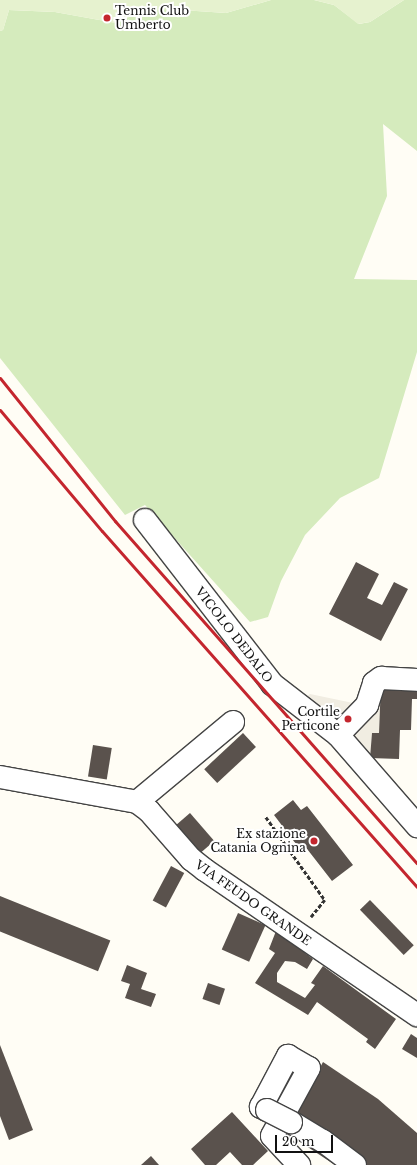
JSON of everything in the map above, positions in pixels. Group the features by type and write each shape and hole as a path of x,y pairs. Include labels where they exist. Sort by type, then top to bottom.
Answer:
{"street":[{"name":"VICOLO DEDALO","path":"145,520 272,684 338,735 417,826"},
{"path":"338,735 367,704 374,683 381,678 417,680"},
{"path":"137,802 233,722"},
{"name":"VIA FEUDO GRANDE","path":"0,777 137,802 149,811 191,859 417,1015"},
{"path":"299,1165 272,1136 308,1068 288,1056 261,1106 267,1110 291,1122 323,1141 355,1165"}],"path":[{"path":"266,817 325,900 297,933"}],"green space":[{"name":"Tennis Club Umberto","path":"0,0 271,0 226,13 167,9 140,12 116,23 55,12 9,10 3,30 0,31"},
{"path":"271,0 314,0 334,5 359,24 370,22 404,0 417,0 417,151 383,124 387,196 354,279 417,280 417,352 379,478 340,498 305,535 281,581 268,617 250,622 145,505 125,515 0,358 0,31 3,30 9,10 55,12 116,23 140,12 167,9 226,13"},
{"path":"314,0 404,0 370,22 358,24 334,5"}],"shaded area":[{"name":"Cortile Perticone","path":"381,682 379,733 372,733 370,758 298,703 310,694 358,704"}],"building":[{"path":"356,562 379,574 367,598 382,605 394,582 408,589 381,641 329,614"},
{"path":"381,682 417,683 417,699 412,699 411,730 400,730 399,759 370,758 372,733 379,733"},
{"path":"243,733 256,747 217,783 204,769"},
{"path":"93,745 112,748 107,780 88,777"},
{"name":"Ex stazione Catania Ognina","path":"293,800 301,810 307,806 353,865 332,881 304,845 299,848 274,815"},
{"path":"190,813 214,841 201,853 176,825"},
{"path":"171,866 184,873 166,907 153,900"},
{"path":"0,896 110,941 98,971 0,932"},
{"path":"370,900 414,945 404,955 360,910"},
{"path":"238,913 265,925 249,962 222,950"},
{"path":"276,931 313,959 307,969 295,962 285,961 277,973 277,982 305,998 315,985 311,983 323,966 396,1019 375,1049 366,1042 368,1039 317,1002 308,1015 255,983 275,953 269,949"},
{"path":"127,965 147,973 141,989 156,994 151,1007 125,998 130,984 121,981"},
{"path":"208,983 225,989 219,1005 202,999"},
{"path":"411,1034 417,1038 417,1058 402,1049"},
{"path":"0,1045 33,1130 9,1140 0,1116"},
{"path":"323,1062 378,1099 417,1133 417,1165 335,1165 285,1132"},
{"path":"232,1112 268,1151 253,1165 242,1165 230,1152 216,1165 205,1165 191,1149"},
{"path":"151,1156 159,1165 141,1165"}],"railway":[{"path":"0,378 115,521 417,863"},
{"path":"0,410 102,531 417,887"}],"place":[{"name":"Tennis Club Umberto","path":"107,18"},
{"name":"Cortile Perticone","path":"348,719"},
{"name":"Ex stazione Catania Ognina","path":"314,841"}]}
